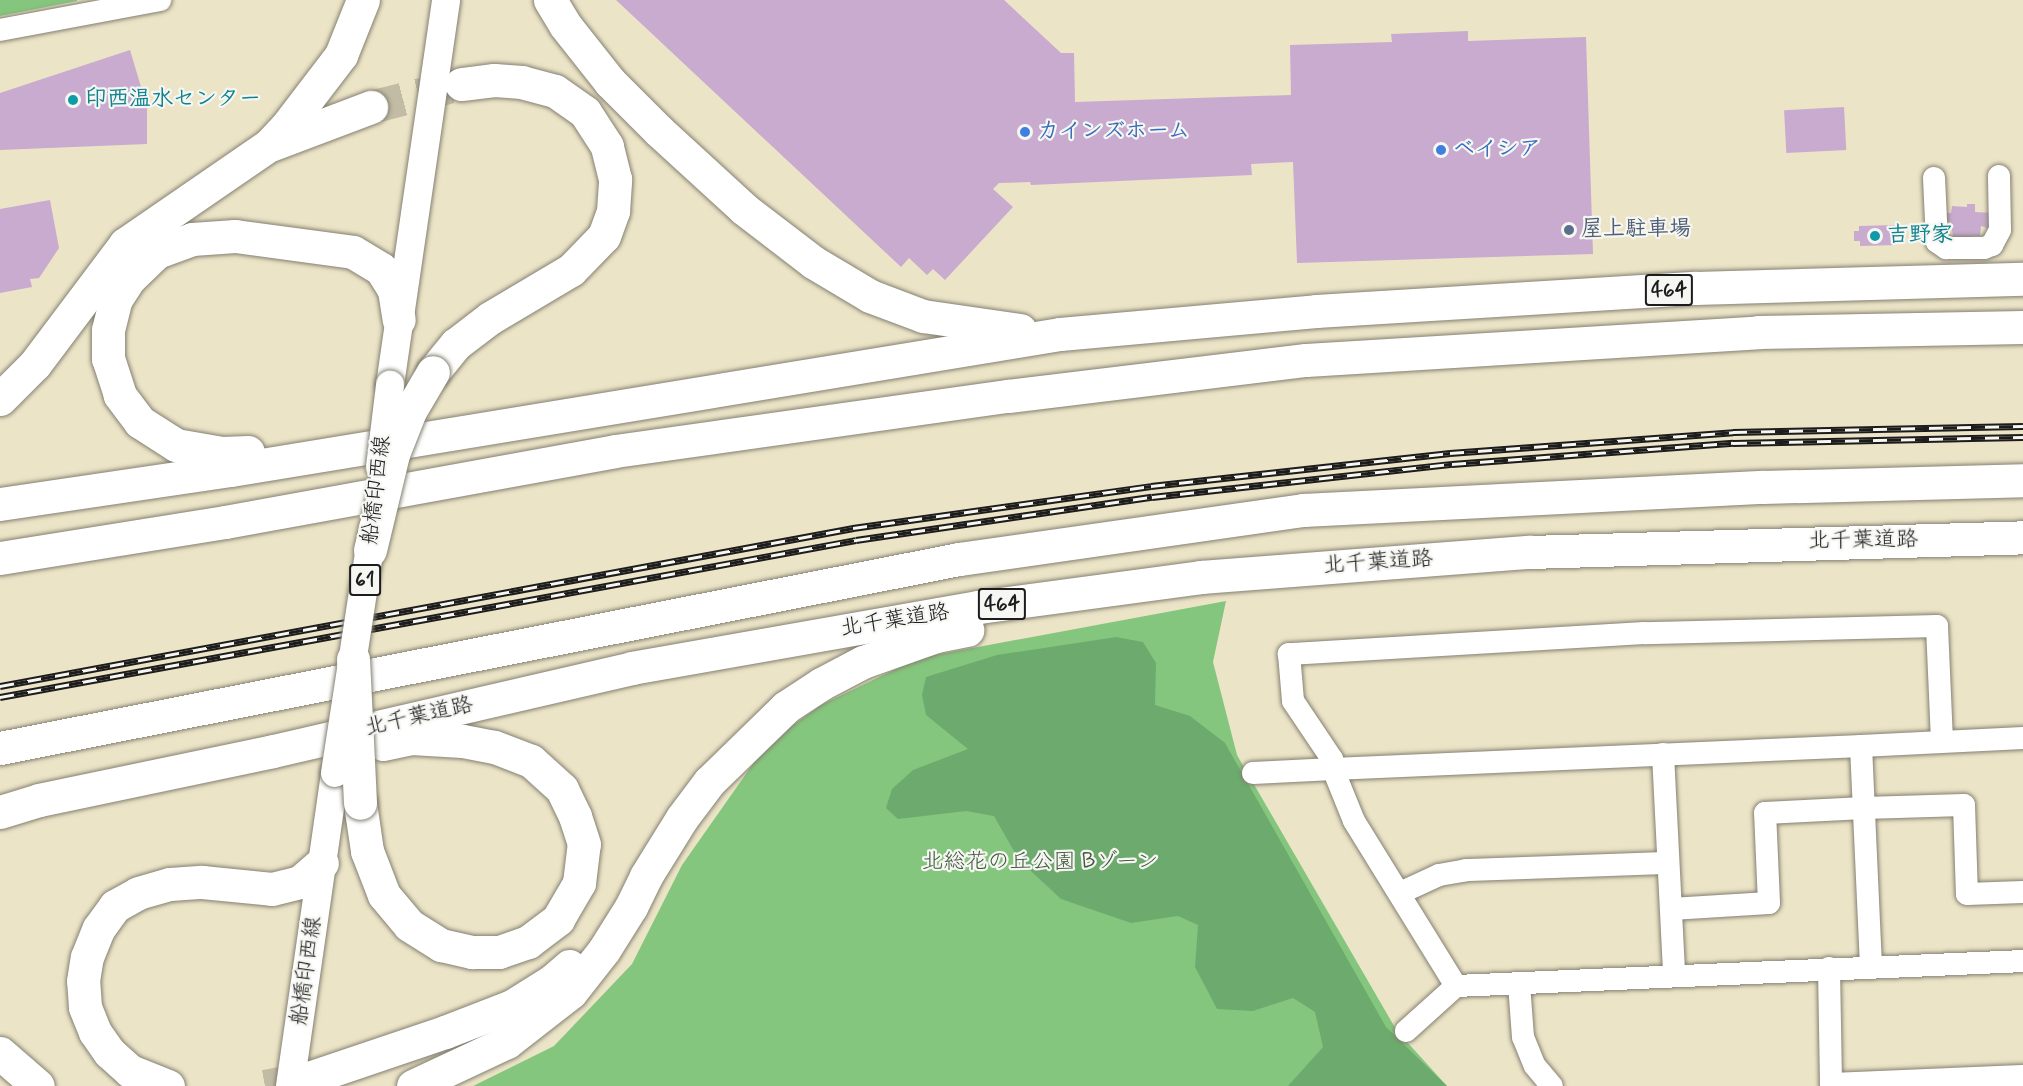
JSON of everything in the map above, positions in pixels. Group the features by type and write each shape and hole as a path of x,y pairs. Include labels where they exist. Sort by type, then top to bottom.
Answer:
{"highway":[{"path":"269,145 317,90 341,55 363,0"},
{"path":"550,0 565,25 610,82 659,131 744,209 813,262 870,296 923,316 1060,334"},
{"path":"370,550 393,454 410,411 433,372 456,344 490,318 571,270 604,236 613,212 615,178 607,146 585,112 555,91 522,82 494,80 461,84"},
{"path":"0,399 35,364 125,244 269,145 371,107"},
{"path":"399,320 394,291 381,269 353,252 235,236 192,239 157,252 129,279 116,299 108,330 108,359 120,395 140,422 176,445 222,453 275,451 534,411 612,407"},
{"name":"464","path":"0,504 231,470 1060,334 1316,311 1671,290 2023,279"},
{"name":"464","path":"0,558 225,522 615,451 996,398 1306,360 1758,332 2023,327"},
{"name":"北千葉道路","path":"0,748 959,559 1303,510 1751,488 2023,480"},
{"name":"北千葉道路","path":"3,811 39,800 273,751 632,668 979,607 1201,577 1529,552 2023,537"},
{"path":"301,1082 512,1006 552,981 613,921 646,876 682,818 709,782 739,750 786,707 821,684 863,662 936,636 1296,568"},
{"path":"3,811 46,812 411,738 462,741 494,747 531,761 562,789 575,816 584,844 579,884 558,919 528,942 499,952 472,952 441,945 409,925 384,895 367,851 360,803 353,659"},
{"path":"168,1086 130,1071 109,1052 94,1032 85,1007 83,981 87,957 99,928 116,906 138,893 170,884 202,882 272,889 300,882 322,862"},
{"path":"413,1086 507,1042 571,992 604,950 631,907 646,876"},
{"path":"0,1053 38,1086"}],"main road":[{"name":"船橋印西線","path":"301,1082 322,862 370,550 399,320 446,0"}],"street":[{"path":"0,30 160,0"},
{"path":"1934,178 1937,242 1946,248 1984,248 1992,245 2000,230 1999,176"},
{"path":"1456,986 1354,821 1332,759 1293,701 1289,654 1644,633 1936,626 1942,741"},
{"path":"1253,773 2023,738"},
{"path":"1861,746 1871,966"},
{"path":"1663,754 1674,974"},
{"path":"1671,909 1769,903 1765,813 1864,808 1964,805 1967,894 2023,892"},
{"path":"1400,893 1439,875 1466,870 1668,863"},
{"path":"1406,1031 1456,986 1674,974 2023,961"},
{"path":"1829,968 1831,1085 2023,1076"},
{"path":"1519,984 1523,1037 1535,1066 1552,1086"}],"green space":[{"path":"0,0 77,0 77,1 0,16"},
{"name":"北総花の丘公園 Bゾーン","path":"1226,601 1213,662 1237,755 1397,1031 1447,1086 473,1086 554,1046 632,964 682,865 767,744 821,705 919,658"},
{"path":"1116,637 1143,642 1156,663 1155,705 1190,716 1225,743 1386,1027 1447,1086 1288,1086 1323,1047 1315,1012 1293,998 1253,1011 1217,1009 1195,967 1198,925 1178,916 1131,923 1061,899 1019,860 994,816 966,811 898,819 886,808 892,789 913,770 968,749 926,715 922,695 926,677 997,655"}],"building":[{"path":"616,0 1004,0 1061,53 1074,53 1075,102 1291,95 1290,45 1392,42 1391,34 1468,31 1468,41 1586,37 1593,254 1297,263 1293,162 1251,164 1252,175 1031,185 1030,182 999,183 993,189 1013,207 945,280 933,269 927,275 909,258 901,267"},
{"name":"印西温水センター","path":"130,50 147,107 147,144 0,150 0,93"},
{"path":"1844,107 1846,150 1786,153 1784,110"},
{"path":"50,200 59,248 39,278 30,279 32,287 0,293 0,209"},
{"path":"1967,204 1975,204 1975,212 1994,213 1994,230 1981,226 1980,236 1972,236 1972,242 1953,237 1951,222 1942,221 1942,213 1951,213 1952,206 1967,207"},
{"name":"吉野家","path":"1896,225 1896,245 1860,246 1860,241 1854,241 1854,231 1859,231 1859,226"}],"tunnel":[{"path":"371,107 460,84"},
{"path":"265,1086 312,1077"}],"railway":[{"path":"0,686 853,528 1151,486 1450,453 1733,432 2023,426"},
{"path":"0,697 856,540 1152,497 1452,464 1733,443 2023,437"}],"place":[{"name":"印西温水センター","path":"73,100"},
{"name":"カインズホーム","path":"1025,132"},
{"name":"ベイシア","path":"1441,150"},
{"name":"屋上駐車場","path":"1569,230"},
{"name":"吉野家","path":"1875,236"}]}
